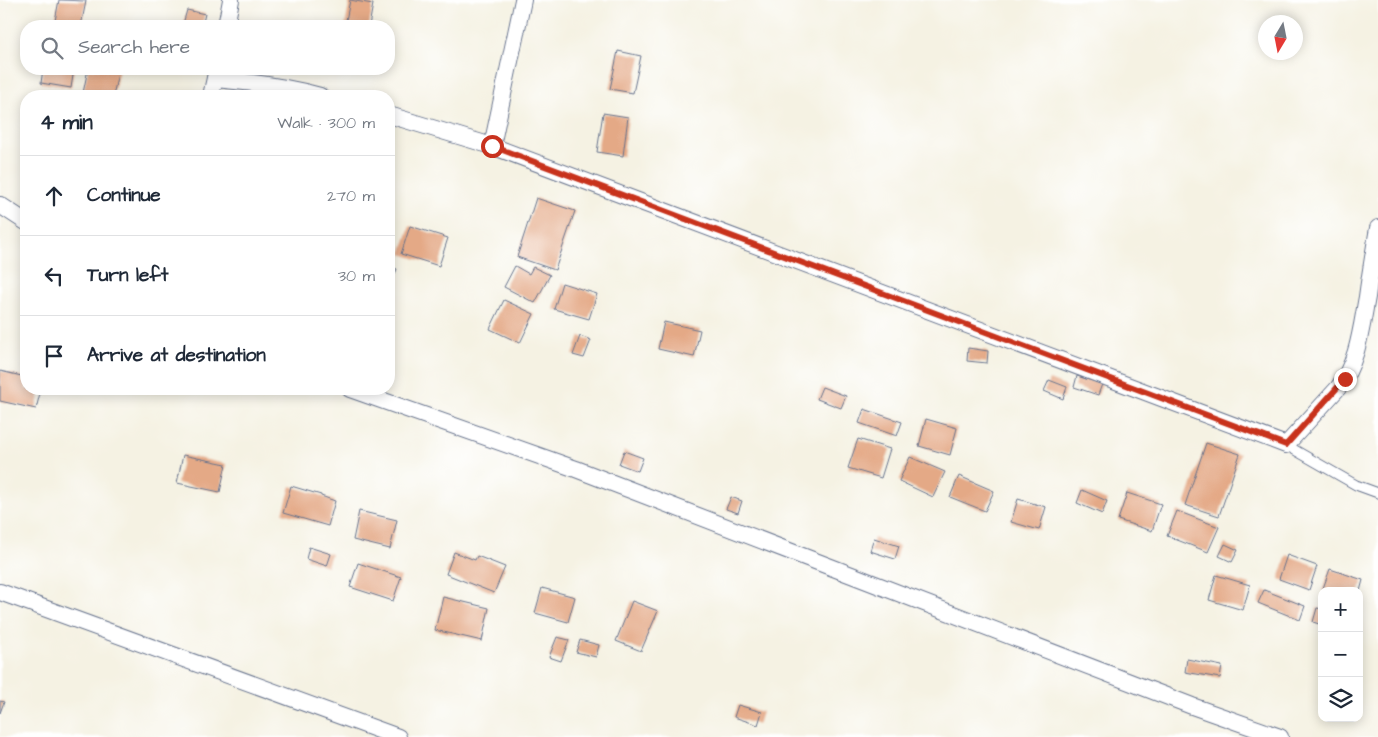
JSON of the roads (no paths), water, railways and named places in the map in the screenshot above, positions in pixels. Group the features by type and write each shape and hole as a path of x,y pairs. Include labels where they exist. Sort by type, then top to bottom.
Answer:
{"street":[{"path":"227,20 232,0"},
{"path":"492,146 523,0"},
{"path":"212,90 216,75"},
{"path":"221,75 294,90"},
{"path":"395,118 492,146 1286,445 1338,388 1345,379 1352,364 1361,330 1378,228"},
{"path":"0,205 20,218"},
{"path":"367,395 576,469 1192,706 1280,737"},
{"path":"0,592 398,737"}],"lane":[{"path":"1286,445 1356,486 1378,493"}]}
